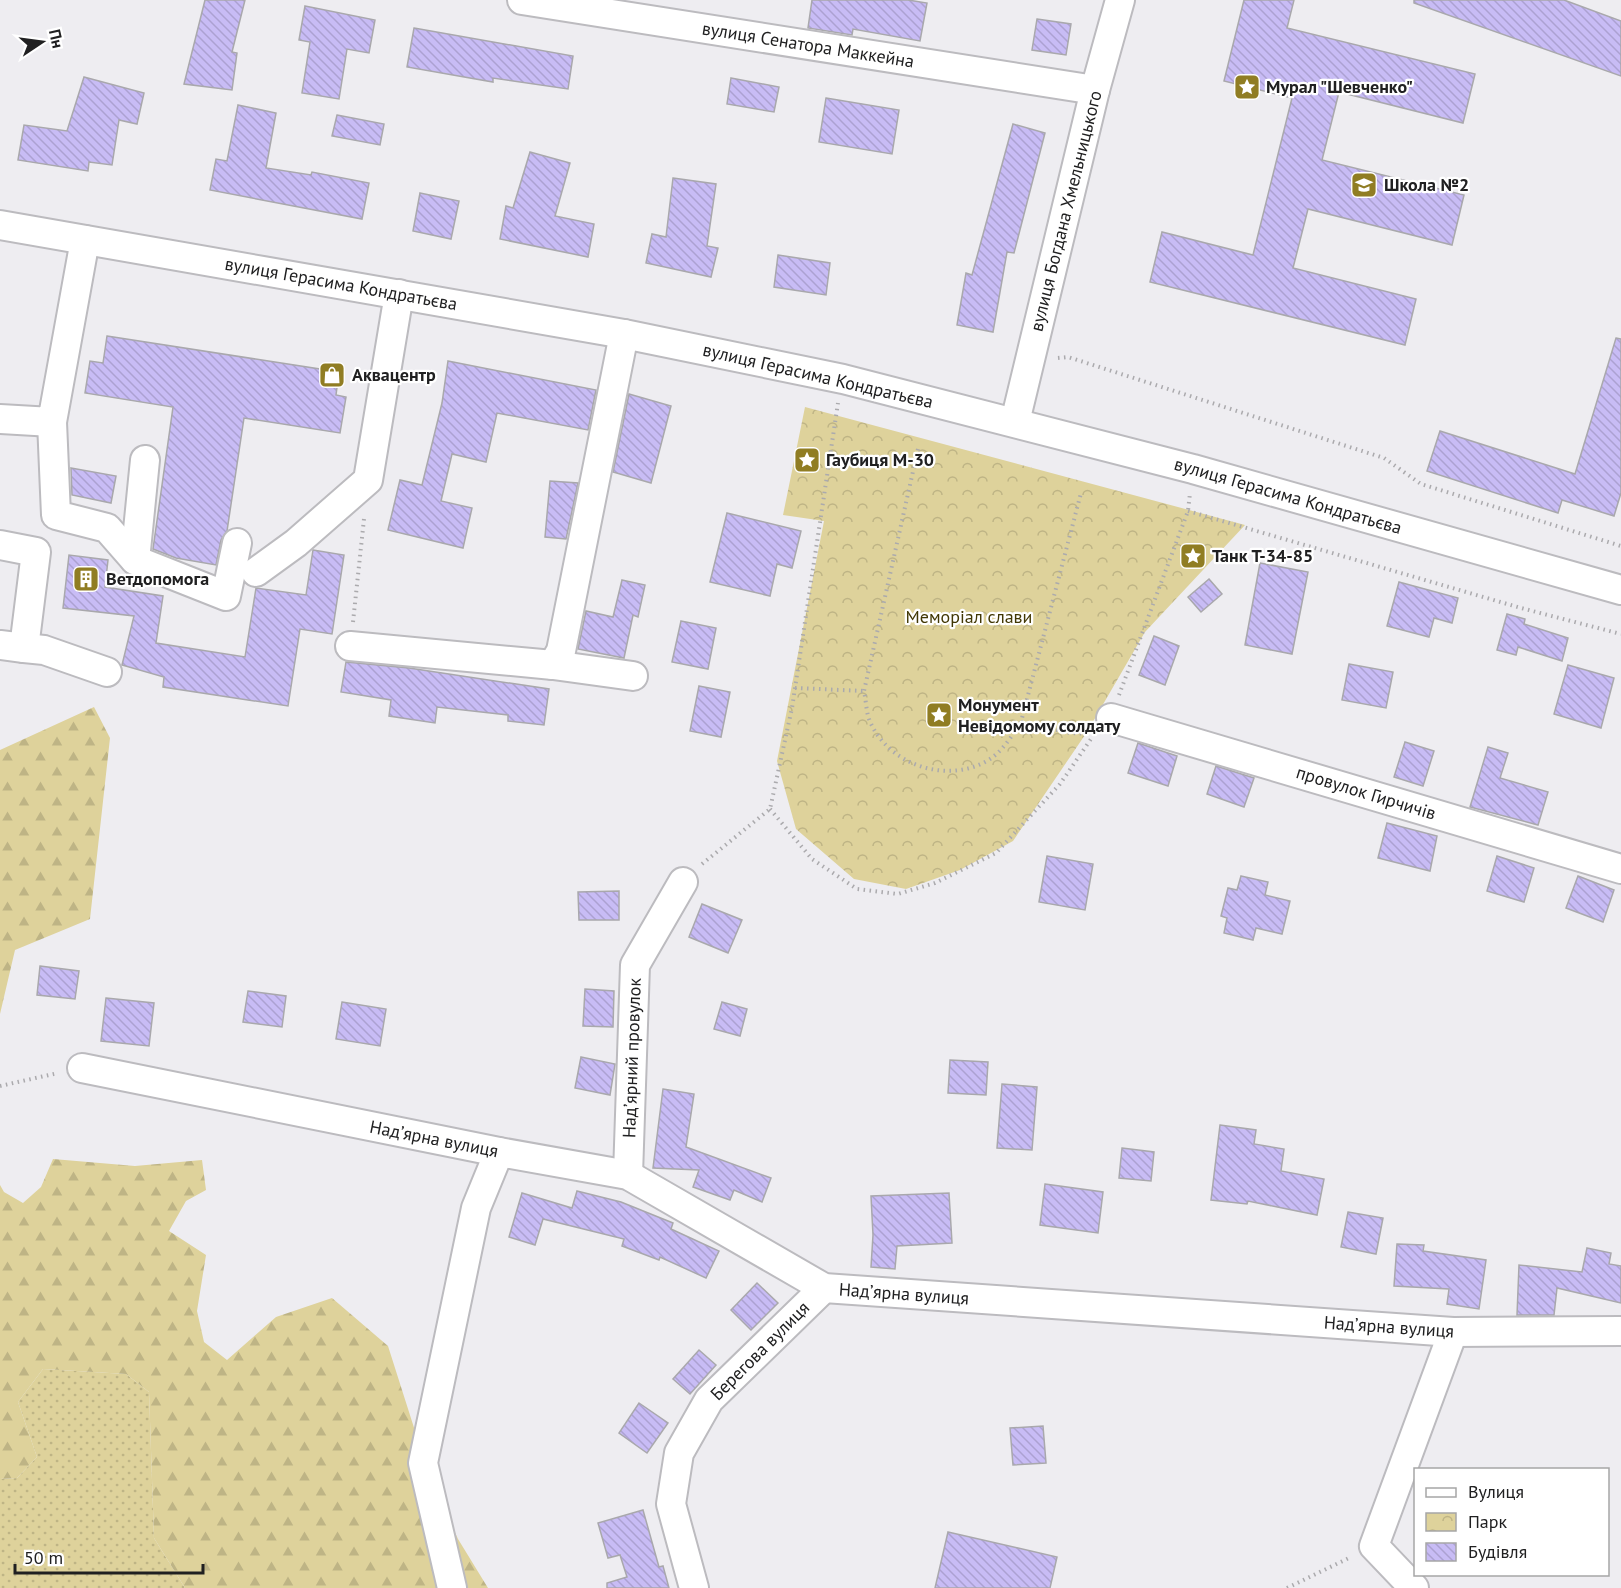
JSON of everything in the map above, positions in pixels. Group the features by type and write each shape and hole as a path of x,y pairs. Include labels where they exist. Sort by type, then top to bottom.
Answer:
{"street":[{"name":"вулиця Сенатора Маккейна","path":"522,0 1095,90"},
{"name":"вулиця Богдана Хмельницького","path":"1015,422 1095,90 1120,0"},
{"name":"вулиця Герасима Кондратьєва","path":"0,225 624,334 843,379 1193,469 1621,590"},
{"path":"85,240 52,422 56,515 107,528 135,560 226,596 237,543"},
{"path":"256,572 296,543 368,480 399,294"},
{"path":"554,665 561,651 624,334"},
{"path":"0,419 52,422"},
{"path":"135,560 145,460"},
{"path":"0,545 36,552 12,646 44,650 106,672"},
{"path":"350,646 554,665 633,676"},
{"name":"провулок Гирчичів","path":"1102,726 1621,869"},
{"name":"Надʼярний провулок","path":"628,1175 635,965 683,882"},
{"name":"Надʼярна вулиця","path":"82,1068 499,1152 628,1175 825,1288 1453,1332 1621,1331"},
{"path":"452,1588 423,1463 476,1208 499,1152"},
{"name":"Берегова вулиця","path":"694,1588 671,1503 679,1453 709,1400 825,1288"},
{"path":"1414,1588 1374,1546 1453,1332"}],"path":[{"path":"1030,358 1068,357 1384,458 1421,484 1621,546"},
{"path":"723,845 770,809 795,688 833,422 843,379"},
{"path":"918,448 864,692 870,719 884,742 905,760 931,770 958,770 985,762 1006,745 1021,722 1081,493"},
{"path":"770,809 812,859 856,889 898,894 935,883 996,853 1060,784 1102,726 1188,511 1193,469"},
{"path":"350,646 368,480"},
{"path":"1188,511 1521,608 1621,634"},
{"path":"795,688 864,692"},
{"path":"1021,722 1070,733 1102,726"},
{"path":"0,1086 82,1068"},
{"path":"1287,1588 1374,1546"}],"green space":[{"name":"Меморіал слави","path":"805,407 1245,525 1145,632 1087,732 1013,841 960,870 906,889 854,879 796,829 777,761 824,521 783,515"},
{"path":"94,707 110,738 90,919 15,950 0,1014 0,750"},
{"path":"53,1159 135,1166 202,1160 206,1190 186,1201 169,1231 206,1255 197,1311 204,1342 227,1360 276,1317 332,1298 388,1346 430,1478 458,1539 488,1588 185,1588 154,1538 149,1392 126,1374 43,1369 18,1402 37,1457 17,1478 0,1479 0,1185 4,1192 23,1203 41,1187"},
{"path":"43,1369 126,1374 149,1392 154,1538 185,1588 0,1588 0,1479 17,1478 37,1457 18,1402"}],"building":[{"path":"205,0 245,0 232,52 237,53 232,90 184,84"},
{"path":"812,0 908,0 927,3 920,41 853,29 852,35 808,28"},
{"path":"1244,0 1294,0 1287,28 1475,74 1463,123 1339,92 1322,160 1464,195 1452,245 1308,209 1293,268 1416,299 1405,345 1150,282 1162,232 1253,255 1292,98 1224,81"},
{"path":"1414,0 1564,0 1621,21 1621,76 1414,3"},
{"path":"305,6 375,20 369,53 347,49 339,99 302,93 310,42 299,40"},
{"path":"1037,19 1071,24 1066,55 1032,50"},
{"path":"414,28 573,56 568,89 493,78 493,82 407,67"},
{"path":"84,77 144,93 137,124 119,120 112,165 89,162 88,171 18,160 24,125 67,131"},
{"path":"731,78 779,87 774,112 727,104"},
{"path":"826,98 899,110 892,154 819,142"},
{"path":"238,105 276,113 266,168 311,175 312,172 369,183 362,219 210,190 216,159 227,161"},
{"path":"337,115 384,124 380,145 332,136"},
{"path":"1013,124 1045,133 1014,253 1007,252 993,332 957,325 966,273 972,275"},
{"path":"530,152 570,163 555,216 594,224 588,257 500,239 506,206 513,208"},
{"path":"673,178 716,184 707,246 718,248 711,277 646,263 652,234 666,237"},
{"path":"420,193 459,201 451,239 413,231"},
{"path":"778,255 830,263 826,295 774,287"},
{"path":"107,336 339,372 336,395 346,397 340,433 244,418 227,531 221,540 216,565 176,558 153,549 173,407 85,393 90,361 103,363"},
{"path":"1616,338 1621,339 1621,493 1614,516 1562,500 1558,513 1427,471 1440,431 1575,474"},
{"path":"448,361 596,390 588,430 497,413 486,462 452,454 441,501 472,508 463,548 388,530 400,480 422,485 442,403"},
{"path":"629,394 671,406 651,483 613,472"},
{"path":"71,468 116,476 111,503 72,495"},
{"path":"550,481 578,483 566,539 545,537"},
{"path":"727,513 801,531 792,568 777,564 770,596 710,582"},
{"path":"313,550 344,555 332,634 300,629 288,706 163,687 164,677 122,665 134,616 63,608 69,555 108,560 105,587 163,596 156,643 245,657 256,588 306,595"},
{"path":"1260,563 1308,572 1292,654 1245,645"},
{"path":"1209,579 1222,594 1201,612 1188,597"},
{"path":"622,580 645,585 638,617 633,615 624,658 578,649 586,611 613,617"},
{"path":"1399,582 1458,598 1452,623 1434,618 1429,637 1387,626"},
{"path":"1507,614 1525,619 1524,624 1568,638 1562,661 1518,647 1516,655 1497,650"},
{"path":"681,621 716,628 708,669 672,662"},
{"path":"1154,636 1179,646 1165,685 1139,675"},
{"path":"346,662 409,668 549,689 544,725 508,721 508,715 437,707 435,723 389,716 391,700 341,692"},
{"path":"1349,664 1393,672 1386,708 1342,700"},
{"path":"1568,665 1614,678 1601,728 1554,714"},
{"path":"699,686 730,692 721,737 690,731"},
{"path":"1405,742 1434,751 1423,786 1394,777"},
{"path":"1138,743 1177,756 1168,786 1128,773"},
{"path":"1488,747 1508,753 1500,778 1548,792 1538,825 1470,807"},
{"path":"1216,766 1254,778 1244,807 1207,794"},
{"path":"1387,823 1437,836 1430,871 1378,858"},
{"path":"1047,856 1093,864 1085,910 1039,902"},
{"path":"1497,856 1534,868 1524,902 1487,891"},
{"path":"1241,876 1268,882 1265,895 1290,901 1282,934 1256,928 1253,940 1224,933 1227,918 1221,916 1228,888 1237,890"},
{"path":"1578,876 1614,890 1603,922 1566,908"},
{"path":"619,891 619,920 579,920 578,892"},
{"path":"702,904 742,920 728,953 689,937"},
{"path":"40,966 79,971 75,999 37,995"},
{"path":"585,989 614,991 613,1027 583,1026"},
{"path":"248,991 286,996 282,1027 243,1022"},
{"path":"106,998 154,1003 149,1046 101,1041"},
{"path":"342,1002 386,1009 380,1046 336,1039"},
{"path":"722,1002 747,1009 740,1036 714,1029"},
{"path":"581,1057 615,1064 610,1095 575,1088"},
{"path":"950,1060 988,1062 986,1095 948,1093"},
{"path":"1002,1084 1037,1087 1032,1150 997,1148"},
{"path":"663,1089 694,1094 686,1147 771,1178 762,1202 734,1190 730,1200 693,1187 699,1170 653,1168"},
{"path":"1220,1125 1256,1130 1254,1144 1284,1149 1281,1171 1324,1179 1317,1215 1248,1201 1247,1204 1211,1200"},
{"path":"1122,1148 1154,1152 1151,1181 1119,1178"},
{"path":"1045,1184 1103,1192 1098,1233 1040,1225"},
{"path":"577,1191 621,1202 673,1223 671,1229 719,1251 706,1278 660,1257 659,1260 622,1246 624,1239 543,1219 535,1245 509,1237 522,1193 572,1208"},
{"path":"949,1193 952,1243 897,1246 895,1269 871,1267 873,1235 871,1196"},
{"path":"1348,1212 1383,1218 1376,1254 1341,1247"},
{"path":"1397,1244 1424,1245 1423,1251 1486,1260 1479,1309 1447,1304 1449,1289 1394,1286"},
{"path":"1587,1248 1611,1253 1609,1264 1621,1266 1621,1303 1557,1288 1554,1315 1517,1315 1519,1265 1582,1272"},
{"path":"757,1283 778,1303 751,1330 731,1310"},
{"path":"699,1350 716,1365 690,1394 673,1379"},
{"path":"639,1403 668,1423 647,1453 619,1433"},
{"path":"1043,1426 1046,1463 1013,1465 1010,1428"},
{"path":"643,1510 659,1567 663,1566 669,1588 607,1588 607,1583 627,1577 620,1555 608,1558 598,1523"},
{"path":"948,1532 1057,1557 1050,1588 935,1588"}],"place":[{"name":"Мурал \"Шевченко\"","path":"1247,87"},
{"name":"Школа №2","path":"1364,185"},
{"name":"Аквацентр","path":"332,375"},
{"name":"Гаубиця М-30","path":"807,460"},
{"name":"Танк Т-34-85","path":"1193,556"},
{"name":"Ветдопомога","path":"86,579"},
{"name":"Монумент Невідомому солдату","path":"939,715"}]}
